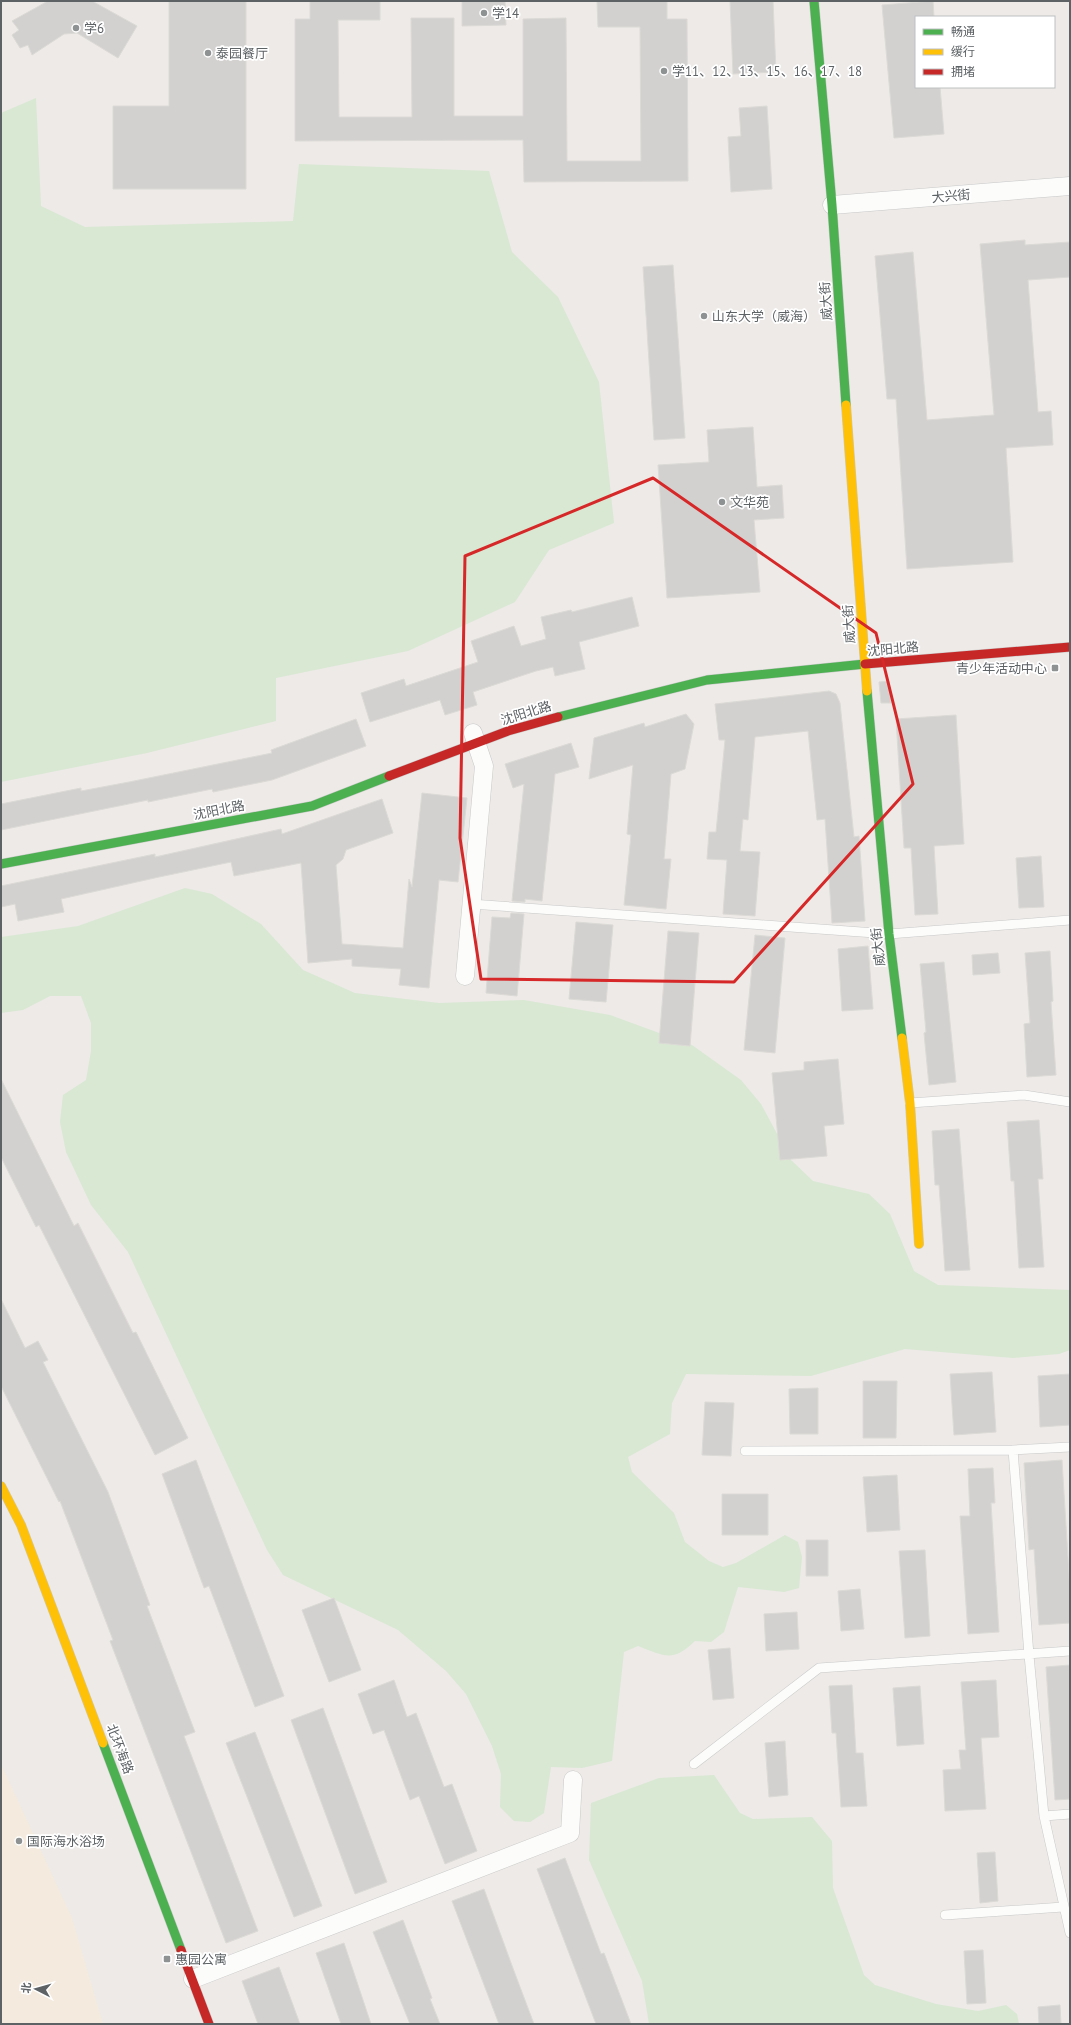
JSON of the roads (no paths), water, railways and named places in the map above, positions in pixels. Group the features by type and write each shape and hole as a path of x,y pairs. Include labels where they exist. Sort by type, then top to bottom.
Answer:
{"street":[{"name":"威大街","path":"814,1 832,205 865,664 889,934 910,1103 919,1244"},
{"name":"大兴街","path":"832,205 1070,186"},
{"name":"沈阳北路","path":"1,864 312,806 474,736 508,731 593,707 707,680 865,664 1070,647"},
{"path":"465,976 484,766 474,736"},
{"name":"北环海路","path":"1,1486 21,1525 209,2024"},
{"path":"193,1979 570,1833 573,1780"}],"lane":[{"path":"471,904 889,934 1070,920"},
{"path":"910,1103 1024,1095 1070,1102"},
{"path":"745,1451 1013,1450 1070,1447"},
{"path":"1013,1450 1029,1655 1044,1816 1070,1933"},
{"path":"694,1764 819,1668 1029,1655 1070,1651"},
{"path":"1044,1816 1070,1814"},
{"path":"945,1915 1063,1907"}],"place":[{"name":"学14","path":"484,13"},
{"name":"学6","path":"76,28"},
{"name":"泰园餐厅","path":"208,53"},
{"name":"学11、12、13、15、16、17、18","path":"664,71"},
{"name":"山东大学（威海）","path":"704,316"},
{"name":"文华苑","path":"722,502"},
{"name":"青少年活动中心","path":"1055,668"},
{"name":"国际海水浴场","path":"19,1841"},
{"name":"惠园公寓","path":"167,1959"}]}
